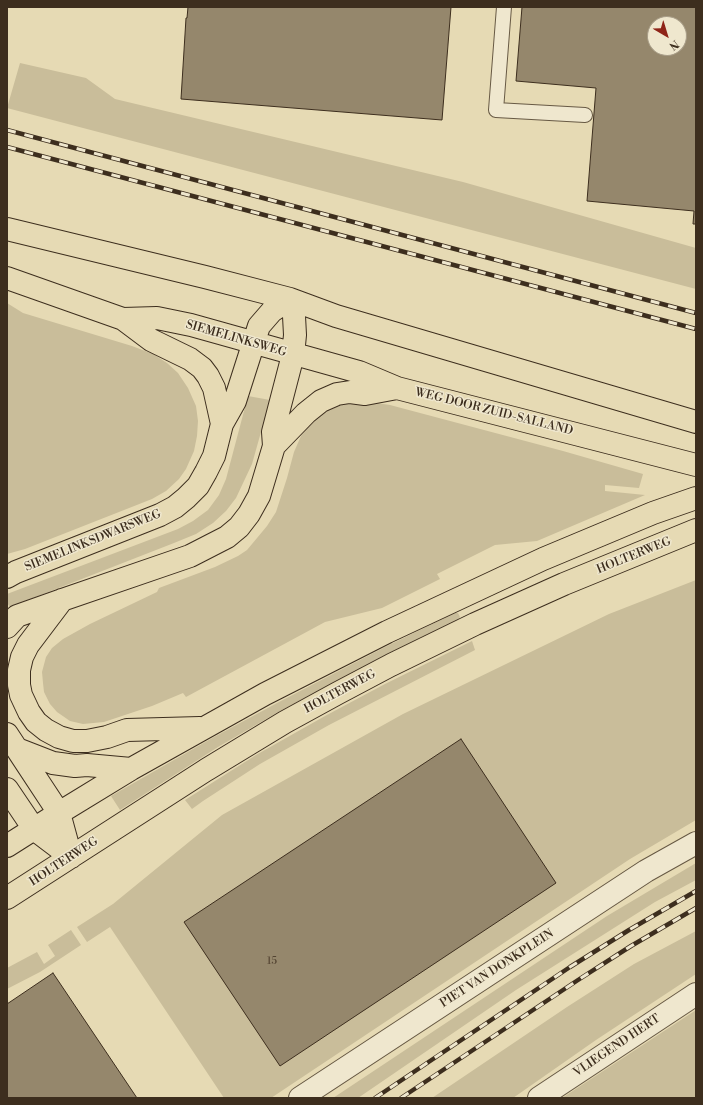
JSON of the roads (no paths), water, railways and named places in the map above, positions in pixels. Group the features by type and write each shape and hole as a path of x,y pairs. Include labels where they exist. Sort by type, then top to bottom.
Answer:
{"main road":[{"path":"7,229 205,277 290,300 343,318 696,422"},
{"name":"SIEMELINKSWEG","path":"7,278 123,319 158,318 293,355 295,335 294,316 290,300"},
{"name":"SIEMELINKSDWARSWEG","path":"10,573 160,515 175,507 186,498 198,486 214,456 222,424 235,401 259,326 272,311 290,300"},
{"path":"123,319 151,340 190,359 202,368 214,388 222,424"},
{"path":"12,622 62,600 190,556 227,537 239,527 249,514 259,496 274,446 273,432 293,355"},
{"name":"WEG DOOR ZUID-SALLAND","path":"293,355 359,372 397,388 696,465"},
{"path":"274,446 306,413 321,401 337,394 350,392 365,394 397,388"},
{"path":"7,846 59,813 204,728 265,694 401,625 543,559 653,513 696,498"},
{"name":"HOLTERWEG","path":"7,898 206,770 278,726 378,672 564,584 696,530"},
{"path":"62,600 28,645 22,657 19,670 21,695 29,712 36,722 46,730 59,737 73,741 87,741 108,737 126,730 204,728"},
{"path":"12,742 53,763 131,770"},
{"path":"12,742 59,813 71,857"},
{"path":"7,789 34,829 71,857"}],"street":[{"name":"PIET VAN DONKPLEIN","path":"300,1098 646,871 696,843"},
{"name":"VLIEGEND HERT","path":"539,1098 696,994"}],"lane":[{"path":"504,7 496,110 585,115"}],"railway":[{"path":"7,130 696,313"},
{"path":"7,147 696,329"},
{"path":"375,1098 570,967 629,930 696,891"},
{"path":"401,1098 578,980 631,946 696,908"}]}
